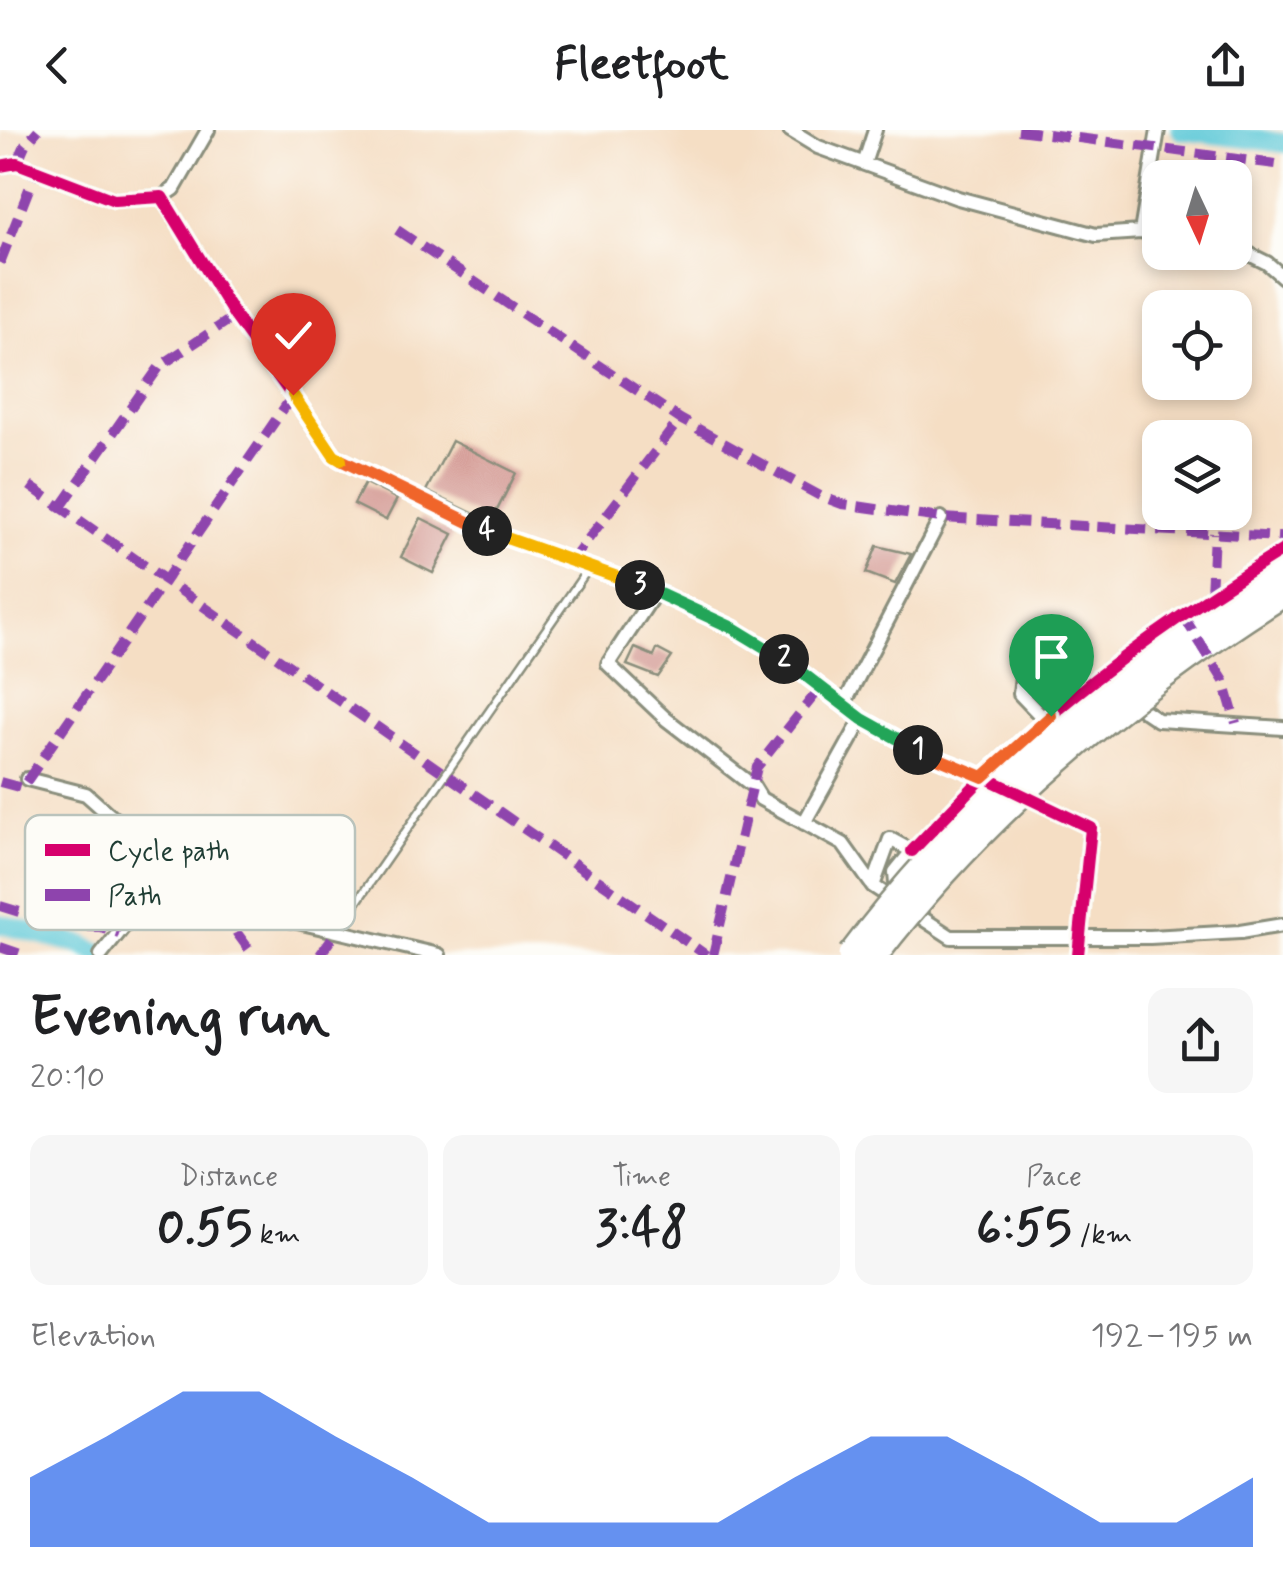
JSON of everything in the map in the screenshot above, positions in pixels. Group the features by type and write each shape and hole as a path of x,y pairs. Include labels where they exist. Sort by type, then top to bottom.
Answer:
{"highway":[{"path":"850,955 908,883 957,831 1068,726 1210,616 1283,569"},
{"path":"875,955 972,845 1087,735 1218,635 1283,594"}],"street":[{"path":"0,166 17,163 114,200 162,198 174,189 208,130"},
{"path":"790,130 818,147 958,198 1096,234 1142,232"},
{"path":"864,164 875,130"},
{"path":"1154,160 1158,130"},
{"path":"162,198 235,316 334,456 468,524 656,591 733,628 845,702 862,719 924,754 983,777 1090,828 1078,955"},
{"path":"1252,255 1283,276"},
{"path":"845,702 941,518"},
{"path":"896,901 896,872 912,851 983,777 1048,718 1182,614 1283,550"},
{"path":"656,591 608,664 666,719 752,786 761,798 843,844 874,886 950,937 1079,939 1240,932 1283,925"},
{"path":"1023,668 1020,694 1048,718 1074,723 1114,720 1120,728"},
{"path":"1143,710 1158,720 1283,728"},
{"path":"804,823 862,719"},
{"path":"27,779 86,794 111,815"},
{"path":"874,886 890,838 912,851"},
{"path":"101,955 122,930"},
{"path":"333,930 439,955"}],"lane":[{"path":"355,905 588,569"}],"building":[{"path":"452,441 516,473 491,522 426,491"},
{"path":"365,483 397,499 386,520 354,504"},
{"path":"421,518 453,534 433,573 401,557"},
{"path":"877,546 911,554 895,584 866,573"},
{"path":"635,648 654,656 657,649 672,657 658,677 627,665"}],"waterway":[{"path":"1181,130 1283,143"},
{"path":"0,924 82,945 102,955"}],"marked path":[{"path":"17,163 38,130"},
{"path":"1018,130 1283,165"},
{"path":"0,263 36,171"},
{"path":"397,230 680,419 820,496 842,504 941,518 1279,537 1283,541"},
{"path":"61,507 160,366 235,316"},
{"path":"0,782 22,788 293,395"},
{"path":"570,563 680,419"},
{"path":"30,486 706,955"},
{"path":"1211,594 1214,533"},
{"path":"1182,614 1224,681 1236,723"},
{"path":"713,955 757,767 821,687"},
{"path":"0,906 25,914"},
{"path":"107,930 119,934"},
{"path":"236,930 253,955"},
{"path":"320,955 337,931"},
{"path":"0,947 23,955"}],"cycle path":[{"path":"0,166 17,163 114,200 162,197 235,316 335,456 468,524 656,591 733,628 787,661 862,719 924,754 970,770 1091,828 1078,955"},
{"path":"912,851 993,768 1072,697 1160,631 1283,550"}],"route":[{"path":"293,395 334,456 468,524 656,591 733,628 787,661 845,702 862,719 924,754 983,777 1051,716"}]}
